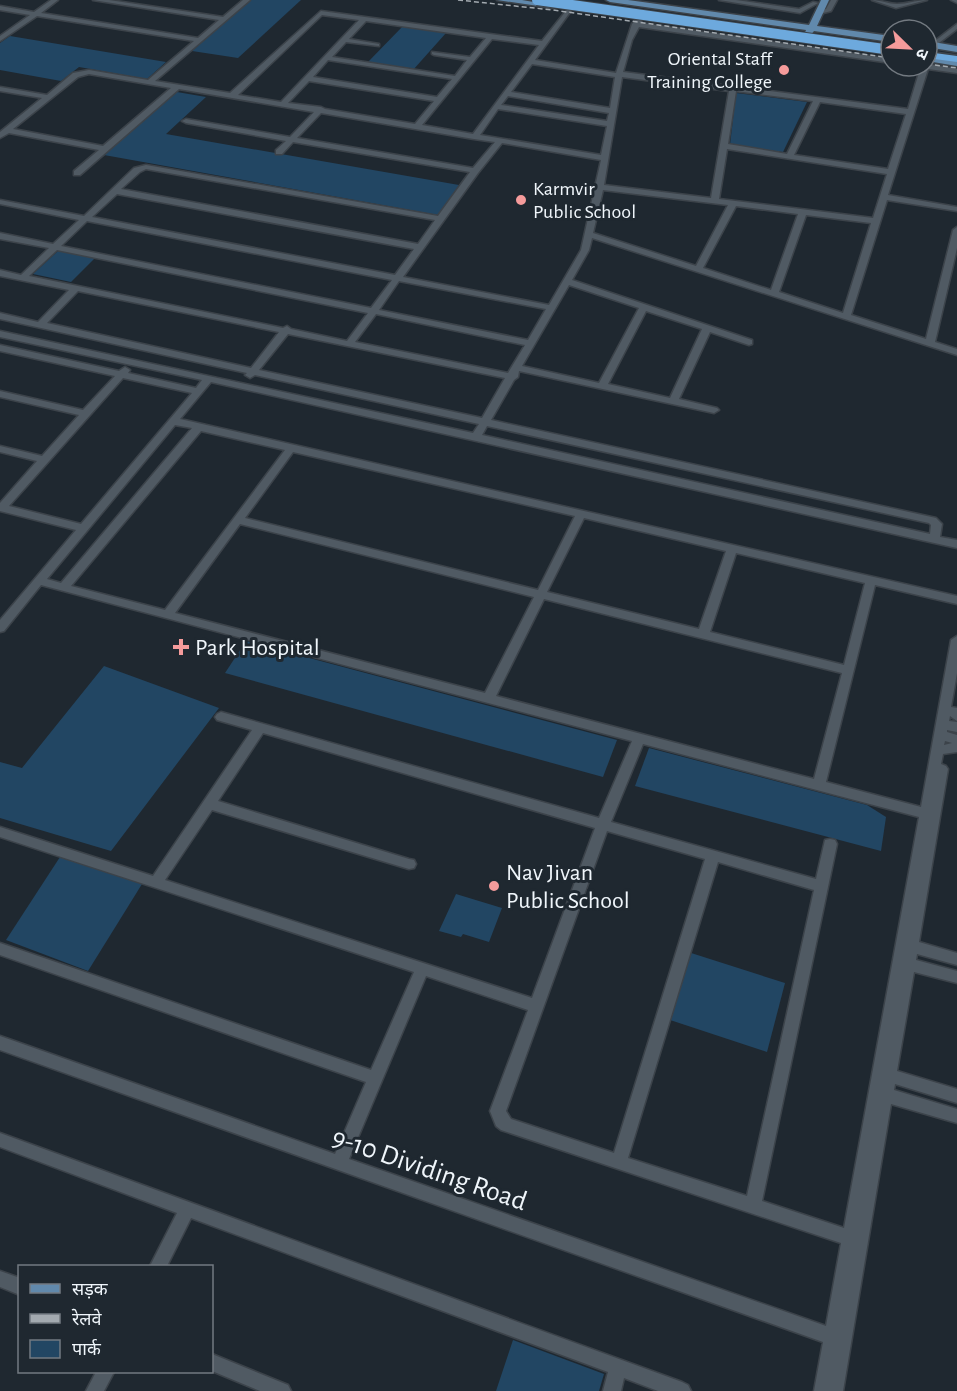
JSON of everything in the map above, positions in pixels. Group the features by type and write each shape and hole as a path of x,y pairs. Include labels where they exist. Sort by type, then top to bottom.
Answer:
{"highway":[{"path":"537,0 879,49"},
{"path":"579,0 879,42"},
{"path":"939,48 957,53"},
{"path":"939,59 957,61"}],"main road":[{"path":"501,0 570,8 638,21 879,50"},
{"path":"610,0 786,24 802,18"},
{"path":"794,39 802,18 817,1"},
{"path":"817,1 818,22 826,29"},
{"path":"805,41 818,14"},
{"path":"802,18 812,27 879,37"},
{"path":"766,35 773,34 779,29 773,22"},
{"path":"837,45 827,38 828,35 841,32"},
{"path":"939,47 957,49"}],"street":[{"path":"0,39 55,0"},
{"path":"96,0 223,19"},
{"path":"151,81 247,0"},
{"path":"722,0 802,18"},
{"path":"818,14 829,10 834,0"},
{"path":"875,0 896,6 924,0"},
{"path":"0,8 198,40"},
{"path":"474,137 570,8"},
{"path":"233,95 318,14 545,44"},
{"path":"284,103 364,19"},
{"path":"476,437 582,257 590,235 600,187 619,75 638,21 879,59"},
{"path":"939,39 957,26"},
{"path":"0,30 10,32"},
{"path":"417,127 489,37"},
{"path":"344,40 377,45"},
{"path":"434,53 472,59"},
{"path":"326,58 457,78"},
{"path":"532,62 910,112"},
{"path":"939,68 957,71"},
{"path":"0,136 6,127 76,75 84,72 321,109 605,158"},
{"path":"307,78 439,100"},
{"path":"846,316 921,78"},
{"path":"76,173 178,86"},
{"path":"0,89 48,97"},
{"path":"715,201 732,89"},
{"path":"508,94 612,111"},
{"path":"790,156 818,100"},
{"path":"498,107 609,124"},
{"path":"279,152 321,109"},
{"path":"186,121 476,171"},
{"path":"6,127 105,149"},
{"path":"351,342 500,141"},
{"path":"723,147 891,172"},
{"path":"22,277 137,170 146,167 441,219"},
{"path":"600,187 876,221"},
{"path":"116,191 420,247"},
{"path":"883,197 957,209"},
{"path":"0,202 88,217 398,280 552,308"},
{"path":"698,270 733,204"},
{"path":"774,293 803,212"},
{"path":"930,343 957,230"},
{"path":"590,235 957,352"},
{"path":"0,236 531,343"},
{"path":"0,273 351,342 602,386 714,410"},
{"path":"568,282 749,342"},
{"path":"28,340 75,289"},
{"path":"602,386 644,307"},
{"path":"0,316 932,520 937,524 934,539"},
{"path":"673,401 708,328"},
{"path":"241,385 287,329"},
{"path":"0,334 241,385 957,544"},
{"path":"0,348 198,392"},
{"path":"84,528 1,507 132,362"},
{"path":"0,628 209,378"},
{"path":"0,394 86,414"},
{"path":"173,421 957,600"},
{"path":"64,587 199,427"},
{"path":"168,614 291,448"},
{"path":"0,449 45,460"},
{"path":"489,698 581,514"},
{"path":"238,520 848,670"},
{"path":"703,635 732,549"},
{"path":"39,581 929,814"},
{"path":"819,785 871,581"},
{"path":"950,731 957,639"},
{"path":"834,1391 838,1340 880,1093 929,814 950,731 957,682"},
{"path":"221,717 821,886"},
{"path":"156,883 260,728"},
{"path":"639,738 603,825 498,1111 498,1117 506,1125 855,1239"},
{"path":"209,804 409,864"},
{"path":"0,832 537,1006"},
{"path":"753,1207 830,844"},
{"path":"619,1163 712,856"},
{"path":"906,945 957,960"},
{"path":"0,949 375,1078"},
{"path":"903,963 957,977"},
{"path":"339,1163 422,969"},
{"name":"9-10 Dividing Road","path":"0,1043 838,1340"},
{"path":"884,1074 957,1096"},
{"path":"880,1093 957,1116"},
{"path":"0,1140 682,1391"},
{"path":"159,1265 187,1209"},
{"path":"0,1279 18,1286"},
{"path":"823,1391 838,1340"},
{"path":"213,1363 282,1391"},
{"path":"612,1391 618,1367"},
{"path":"95,1391 104,1373"}],"green space":[{"path":"250,0 301,0 238,58 192,51"},
{"path":"403,26 446,33 413,70 368,62"},
{"path":"10,36 166,62 147,79 79,67 61,81 0,70 0,43"},
{"path":"177,92 206,97 166,134 459,185 438,215 104,155"},
{"path":"736,93 807,102 783,152 730,145"},
{"path":"58,251 95,258 71,282 33,274"},
{"path":"246,641 617,740 603,777 225,673"},
{"path":"104,666 219,708 111,851 0,818 0,762 22,768"},
{"path":"649,748 867,805 886,817 881,851 635,786"},
{"path":"60,857 142,884 88,971 6,940"},
{"path":"456,894 502,908 489,942 463,934 461,937 439,931"},
{"path":"688,952 785,983 767,1052 667,1019"},
{"path":"513,1340 604,1374 599,1391 496,1391"}],"railway":[{"path":"458,0 553,10 879,56"},
{"path":"939,66 957,68"}],"place":[{"name":"Oriental Staff Training College","path":"784,70"},
{"name":"Karmvir Public School","path":"521,200"},
{"name":"Park Hospital","path":"181,647"},
{"name":"Nav Jivan Public School","path":"494,886"}]}
